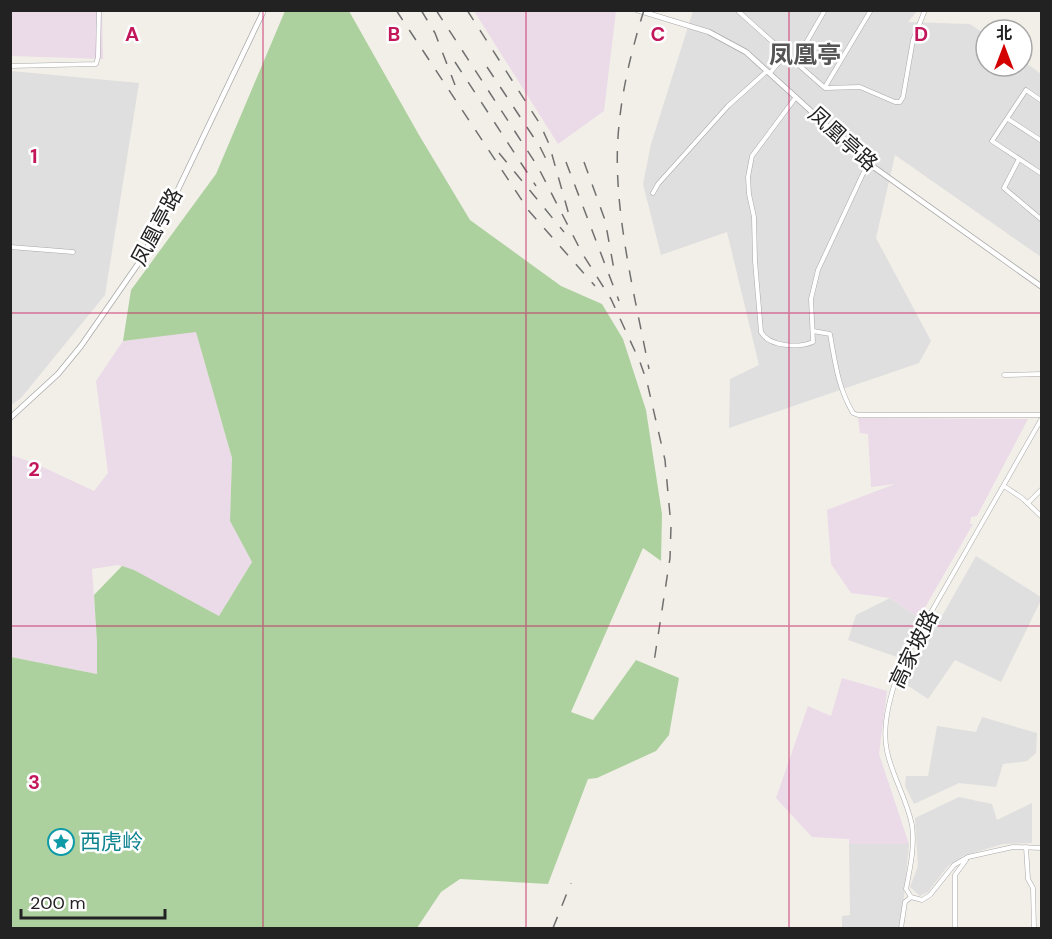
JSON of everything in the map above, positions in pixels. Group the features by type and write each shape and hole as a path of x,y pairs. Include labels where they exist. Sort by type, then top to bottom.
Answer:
{"street":[{"path":"10,66 96,64 99,10"},
{"name":"凤凰亭路","path":"10,418 58,374 81,346 138,264 172,202 264,10"},
{"name":"凤凰亭路","path":"637,10 709,32 746,52 868,163 1041,287"},
{"path":"737,10 825,88 860,87 895,102 900,102 903,97 913,40 925,10"},
{"path":"795,62 825,10"},
{"path":"825,88 871,10"},
{"path":"653,193 658,184 728,106 786,54"},
{"path":"1041,101 1026,90 992,141 1041,174"},
{"path":"796,97 752,156 749,165 749,194 754,217 756,281 762,336 781,344 804,346 813,342 811,299 818,270 868,163"},
{"path":"1008,119 1041,141"},
{"path":"1019,159 1004,188 1041,220"},
{"path":"10,247 73,252"},
{"path":"813,331 830,334 838,379 844,397 853,413 858,415 1041,417"},
{"path":"1004,375 1041,374"},
{"name":"高家坡路","path":"911,897 906,889 911,865 912,826 887,750 886,736 892,689 901,665 1041,417"},
{"path":"1004,486 1028,503 1041,518"},
{"path":"1028,503 1041,489"},
{"path":"901,928 905,902 911,897 922,900 930,895 954,865 968,857 1013,847 1041,848"},
{"path":"1026,847 1028,879 1034,888 1035,928"},
{"path":"955,928 955,875 968,857"}],"shaded area":[{"path":"11,11 102,11 103,59 11,56"},
{"path":"474,11 616,11 604,111 558,144"},
{"path":"693,11 917,11 908,22 970,24 974,27 974,78 1034,78 1034,69 1041,74 1041,257 895,155 876,238 931,341 919,363 729,428 730,379 759,365 727,232 661,255 643,184 651,144"},
{"path":"11,71 139,83 105,295 21,398 11,405"},
{"path":"196,331 232,458 230,521 252,562 219,616 134,571 118,565 92,569 97,674 11,657 10,455 32,462 94,491 108,473 96,381 123,341"},
{"path":"858,418 1028,419 977,516 971,517 970,524 973,524 919,618 890,598 851,593 831,564 827,510 895,484 871,487 868,434 860,433"},
{"path":"976,556 1041,597 1041,600 1001,682 955,660 928,699 904,683"},
{"path":"890,598 919,618 900,658 848,640 856,615"},
{"path":"842,678 887,691 879,754 909,844 849,844 849,839 812,837 776,798 808,706 831,716"},
{"path":"982,717 1037,733 1036,753 1027,761 1003,764 996,787 959,783 914,804 905,786 906,776 928,776 937,726 976,732"},
{"path":"959,797 992,804 997,820 1032,803 1032,843 1003,844 963,856 948,866 928,892 920,896 910,887 918,866 915,818"},
{"path":"849,844 909,844 901,928 842,928 842,916 850,915"}],"green space":[{"path":"285,11 349,11 470,220 561,286 602,304 623,339 646,410 662,514 661,561 643,548 571,712 593,720 636,660 679,678 669,735 656,751 597,778 588,779 548,884 460,879 441,892 417,928 11,928 11,657 97,674 94,595 122,566 134,570 219,616 252,562 230,521 232,458 196,332 123,341 131,290 216,174"}],"railway":[{"path":"396,10 529,211 595,286"},
{"path":"421,10 435,33 455,85"},
{"path":"436,10 538,167 582,253 611,299 647,382 665,460 671,526 670,558 654,662"},
{"path":"467,10 540,124 549,144 569,215"},
{"path":"644,10 624,89 619,121 617,165 626,253 649,369"},
{"path":"455,62 536,186"},
{"path":"487,67 540,147 548,163"},
{"path":"499,153 564,232"},
{"path":"566,162 619,301"},
{"path":"584,162 605,220 615,275"},
{"path":"553,928 571,883"}],"place":[{"name":"西虎岭","path":"61,842"}],"district":[{"name":"凤凰亭","path":"805,54"}]}
